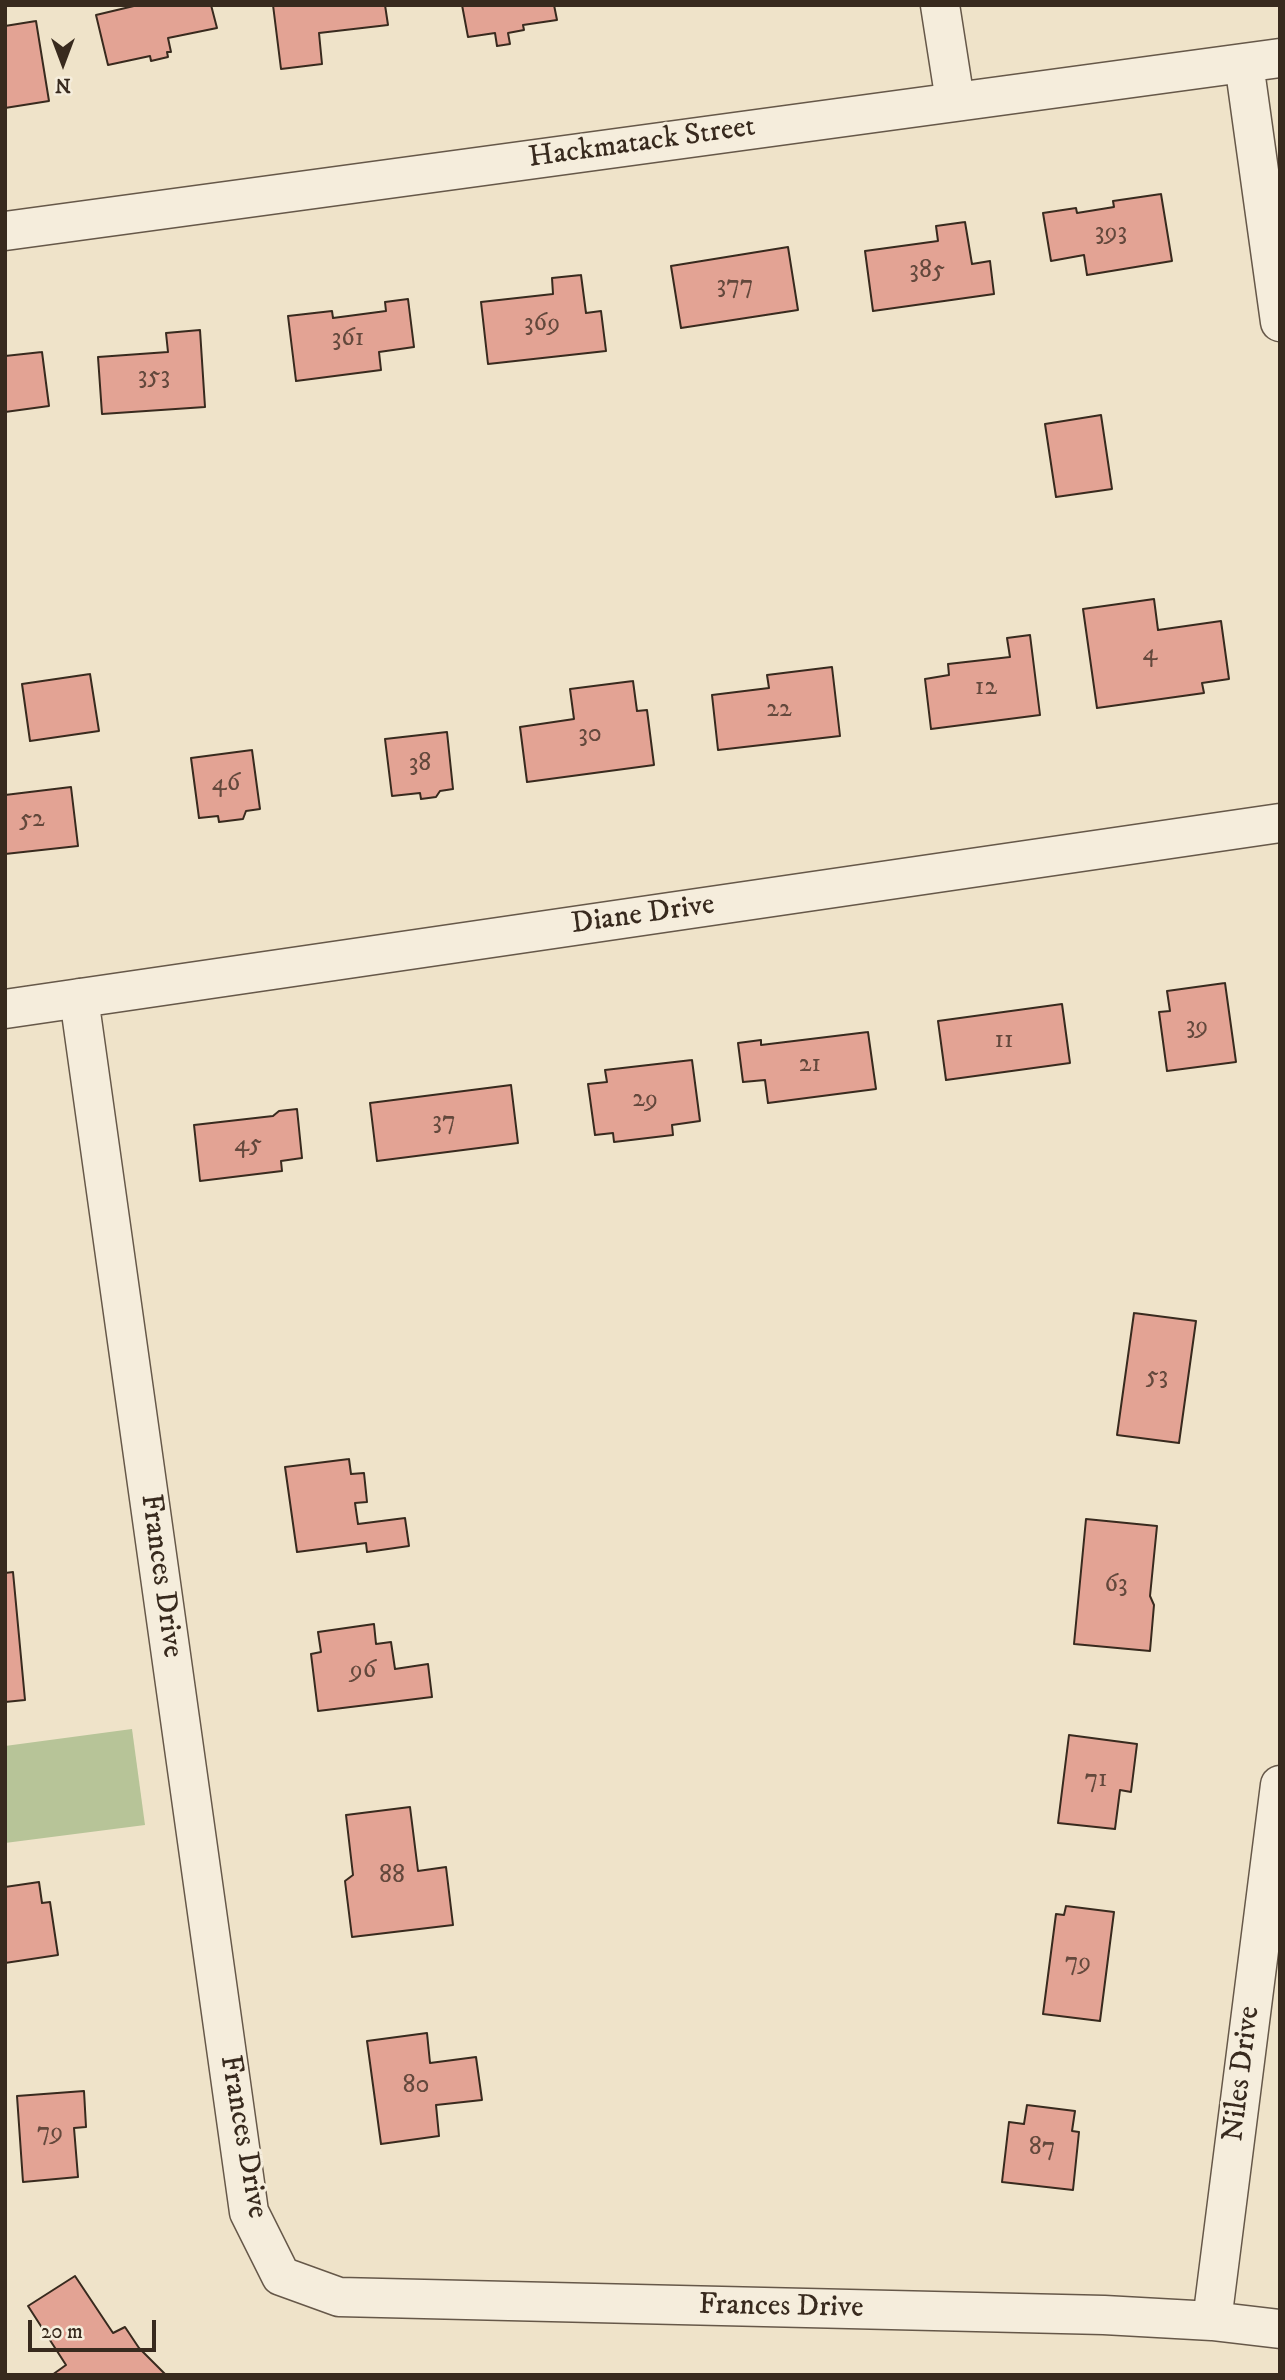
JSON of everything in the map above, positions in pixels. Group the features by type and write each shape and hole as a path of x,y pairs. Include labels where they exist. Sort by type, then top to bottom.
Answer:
{"street":[{"path":"940,5 955,101"},
{"path":"1262,60 1280,322"},
{"name":"Hackmatack Street","path":"5,231 1262,60"},
{"name":"Diane Drive","path":"5,1009 1280,823"},
{"name":"Frances Drive","path":"79,998 249,2212 281,2276 339,2297 1104,2315 1212,2321 1280,2329"},
{"name":"Niles Drive","path":"1212,2321 1280,1785"}],"green space":[{"path":"132,1729 145,1825 5,1843 5,1746"}],"building":[{"path":"138,5 211,5 217,28 168,38 171,52 167,52 168,57 151,61 150,56 108,65 96,15"},
{"path":"273,5 385,5 388,25 319,33 322,64 281,69"},
{"path":"462,5 554,5 557,20 523,25 524,30 508,33 510,44 497,46 495,33 468,37"},
{"path":"36,21 49,101 5,108 5,26"},
{"path":"1161,194 1172,261 1087,275 1084,255 1051,261 1043,213 1076,208 1077,213 1114,207 1113,201"},
{"path":"965,222 972,264 990,261 994,294 873,311 865,251 938,241 936,226"},
{"path":"788,247 798,310 681,328 671,266"},
{"path":"581,275 586,313 601,311 606,351 488,364 481,302 553,294 552,278"},
{"path":"408,299 414,347 379,352 381,370 296,381 288,316 332,311 333,318 386,311 385,302"},
{"path":"200,330 205,407 102,414 98,357 168,352 166,333"},
{"path":"42,352 49,406 5,412 5,356"},
{"path":"1101,415 1112,489 1056,497 1045,424"},
{"path":"1154,599 1158,630 1221,621 1229,679 1202,683 1204,693 1097,708 1083,609"},
{"path":"1030,635 1040,715 931,729 925,679 949,675 948,664 1010,657 1007,638"},
{"path":"832,667 840,736 718,750 712,695 769,688 767,675"},
{"path":"90,674 99,731 30,741 22,684"},
{"path":"633,681 637,711 647,710 654,765 527,782 520,727 574,719 570,689"},
{"path":"447,732 453,789 440,791 436,797 421,799 420,793 392,796 385,739"},
{"path":"252,750 260,809 246,811 243,819 219,822 218,816 199,818 191,758"},
{"path":"71,787 78,846 5,854 5,795"},
{"path":"1225,983 1236,1062 1167,1071 1159,1012 1170,1011 1167,991"},
{"path":"1062,1004 1070,1063 946,1080 938,1021"},
{"path":"868,1032 876,1089 768,1103 765,1080 743,1082 738,1043 761,1040 761,1045"},
{"path":"692,1060 700,1121 672,1125 673,1135 614,1142 613,1133 595,1135 588,1084 607,1082 605,1070"},
{"path":"511,1085 518,1143 377,1161 370,1103"},
{"path":"297,1109 302,1158 281,1161 282,1171 200,1181 194,1125 273,1116 279,1111"},
{"path":"1134,1313 1196,1321 1179,1443 1117,1435"},
{"path":"349,1459 351,1474 364,1473 367,1502 355,1503 358,1524 405,1518 409,1546 367,1552 366,1543 297,1552 285,1467"},
{"path":"1086,1519 1157,1526 1150,1596 1154,1605 1150,1651 1074,1644"},
{"path":"13,1572 25,1700 5,1702 5,1573"},
{"path":"374,1624 376,1644 391,1642 395,1669 428,1664 432,1697 318,1711 311,1654 321,1652 318,1632"},
{"path":"1069,1735 1137,1744 1131,1792 1120,1790 1115,1829 1058,1823"},
{"path":"410,1807 418,1871 446,1867 453,1925 352,1937 345,1881 353,1875 346,1815"},
{"path":"39,1882 42,1903 50,1902 58,1955 5,1963 5,1887"},
{"path":"1066,1906 1114,1912 1100,2021 1043,2014 1056,1914 1064,1915"},
{"path":"427,2033 430,2063 476,2057 482,2100 436,2105 439,2136 381,2144 367,2041"},
{"path":"84,2091 86,2127 74,2128 78,2177 23,2182 17,2096"},
{"path":"1027,2105 1075,2111 1072,2131 1079,2132 1073,2190 1002,2182 1009,2122 1024,2124"},
{"path":"75,2276 113,2333 125,2327 139,2348 166,2375 52,2375 66,2365 28,2306"}]}
